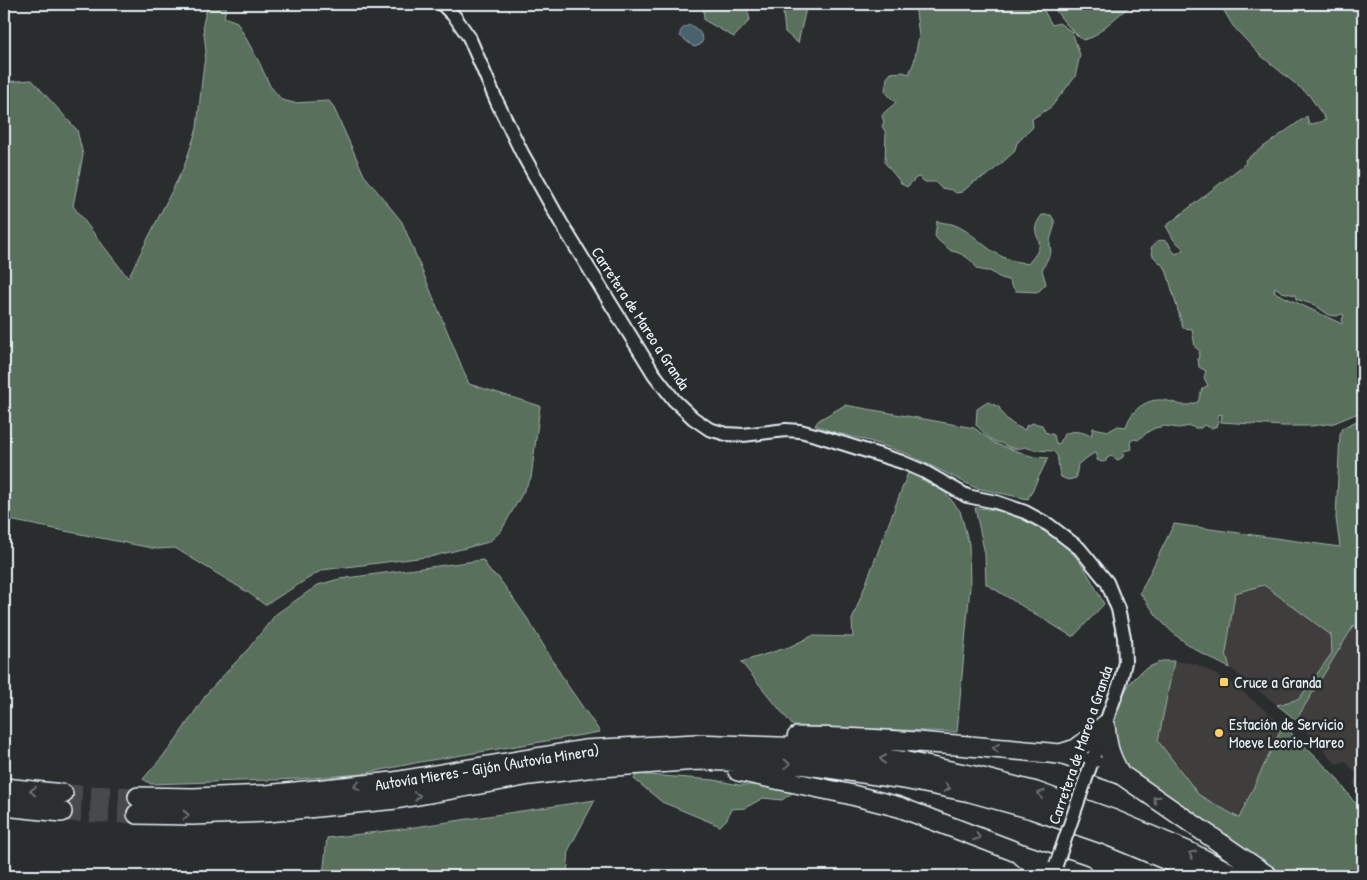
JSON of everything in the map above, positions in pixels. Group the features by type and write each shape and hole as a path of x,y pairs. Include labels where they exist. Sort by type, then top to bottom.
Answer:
{"highway":[{"path":"1060,754 1076,749 1105,725"},
{"path":"1105,725 1106,744 1120,774"},
{"path":"586,759 645,739 697,736 910,741 1060,754 1120,774 1268,876"},
{"name":"Autovía Mieres - Gijón (Autovía Minera)","path":"137,806 193,798 266,795 393,782 696,744 805,748 907,762 974,776 1036,792 1114,820 1189,852 1236,876"},
{"path":"586,759 650,770 698,769 743,772 848,794 899,807 1019,853 1054,870 1082,876"},
{"name":"Autovía Mieres - Gijón (Autovía Minera)","path":"586,759 698,760 801,764 904,779 970,792 1032,809 1107,835 1198,876"},
{"path":"4,788 62,803 4,806"},
{"path":"1019,853 1034,866 1038,876"}],"street":[{"name":"Carretera de Mareo a Granda","path":"442,4 455,17 469,37 497,102 522,153 576,248 654,374 674,400 694,418 709,429 726,434 743,435 786,430 800,431 902,462 923,471 967,496 996,502 1025,512 1049,524 1079,548 1107,582 1118,609 1124,637 1125,662 1121,680 1054,870"}],"shaded area":[{"path":"1264,585 1332,635 1332,652 1299,699 1277,705 1230,668 1226,653 1235,593"},
{"path":"1355,624 1363,633 1363,793 1353,783 1357,774 1345,761 1336,764 1296,720"},
{"name":"Estación de Servicio Moeve Leorio-Mareo","path":"1174,661 1196,664 1233,684 1283,725 1238,818 1199,795 1158,741"}],"green space":[{"path":"208,4 227,4 224,17 237,22 270,86 282,100 294,103 329,101 333,106 364,175 402,222 469,384 540,406 531,478 501,531 489,542 434,556 322,570 265,605 249,593 175,548 157,549 4,519 4,82 32,80 77,130 83,155 73,206 128,278 184,167 197,128 206,51 203,24"},
{"path":"703,4 746,4 750,20 734,37 704,20"},
{"path":"784,4 807,4 798,43 785,32"},
{"path":"915,4 1040,4 1052,25 1059,23 1072,32 1080,55 1075,77 1051,107 1032,119 1033,127 1017,143 1014,152 988,175 974,182 962,192 956,193 952,190 941,188 935,182 925,182 919,177 907,187 902,184 885,163 886,133 882,126 884,122 882,116 896,102 885,91 887,78 891,73 903,72 909,74 914,62 919,36"},
{"path":"1051,4 1132,4 1093,37 1083,40"},
{"path":"1220,4 1363,4 1363,411 1334,423 1311,426 1221,422 1222,414 1218,415 1219,422 1217,426 1211,428 1204,425 1201,428 1165,426 1155,428 1138,440 1134,439 1130,442 1131,449 1124,451 1123,457 1118,460 1111,456 1102,462 1097,460 1097,454 1094,453 1078,464 1076,478 1068,480 1061,477 1057,455 1053,451 1034,450 1025,447 1013,448 991,439 976,425 977,409 988,402 999,407 1012,424 1020,428 1025,430 1026,426 1033,423 1042,425 1045,432 1054,435 1056,444 1060,443 1064,434 1071,432 1084,433 1091,436 1093,428 1109,431 1118,426 1126,427 1136,410 1154,400 1185,405 1198,402 1202,389 1208,385 1204,378 1206,371 1199,367 1200,351 1195,347 1192,329 1183,328 1166,269 1153,256 1151,248 1162,240 1168,242 1176,254 1184,249 1174,240 1166,226 1246,163 1245,160 1307,116 1309,125 1326,120 1309,95 1259,54 1233,26","holes":["1275,287 1282,292 1295,295 1296,299 1315,305 1329,315 1344,315 1342,324 1274,292"]},
{"path":"1042,215 1051,215 1055,222 1050,240 1051,252 1042,270 1046,284 1038,292 1016,291 1010,281 990,271 977,269 970,260 959,253 951,251 935,236 937,221 952,224 966,231 998,255 1028,264 1038,250 1039,242 1036,227"},
{"path":"845,405 974,428 996,444 1034,457 1048,458 1028,499 976,488 905,453 815,425 819,420"},
{"path":"1363,418 1363,633 1354,625 1296,720 1277,705 1299,699 1332,653 1331,635 1264,585 1235,593 1226,653 1230,668 1202,653 1177,636 1162,622 1140,593 1174,524 1340,547 1336,518 1340,435 1342,428"},
{"path":"908,473 944,491 960,511 969,544 970,586 957,732 793,726 741,662 789,647 812,636 853,637 852,620"},
{"path":"975,508 1014,516 1035,526 1063,545 1081,564 1104,604 1073,637 986,584 985,554"},
{"path":"483,560 491,573 498,577 527,618 566,683 600,732 420,762 362,774 299,779 151,784 143,779 171,747 208,692 249,648 276,614 318,585 339,579"},
{"path":"1162,661 1174,661 1158,741 1199,795 1239,818 1283,725 1335,776 1354,802 1363,807 1363,876 1286,876 1126,770 1113,747 1115,715 1121,698 1130,683 1143,670"},
{"path":"636,774 714,780 739,785 773,785 795,791 782,800 763,798 745,808 731,809 727,819 720,826 662,802 634,779"},
{"path":"595,800 569,849 567,876 323,876 327,838 395,830"}],"water":[{"path":"691,25 698,31 703,40 700,45 694,47 680,36 680,31 683,28"}],"tunnel":[{"path":"63,794 138,797"},
{"path":"62,812 137,814"}],"place":[{"name":"Cruce a Granda","path":"1224,682"},
{"name":"Estación de Servicio Moeve Leorio-Mareo","path":"1219,733"}]}
